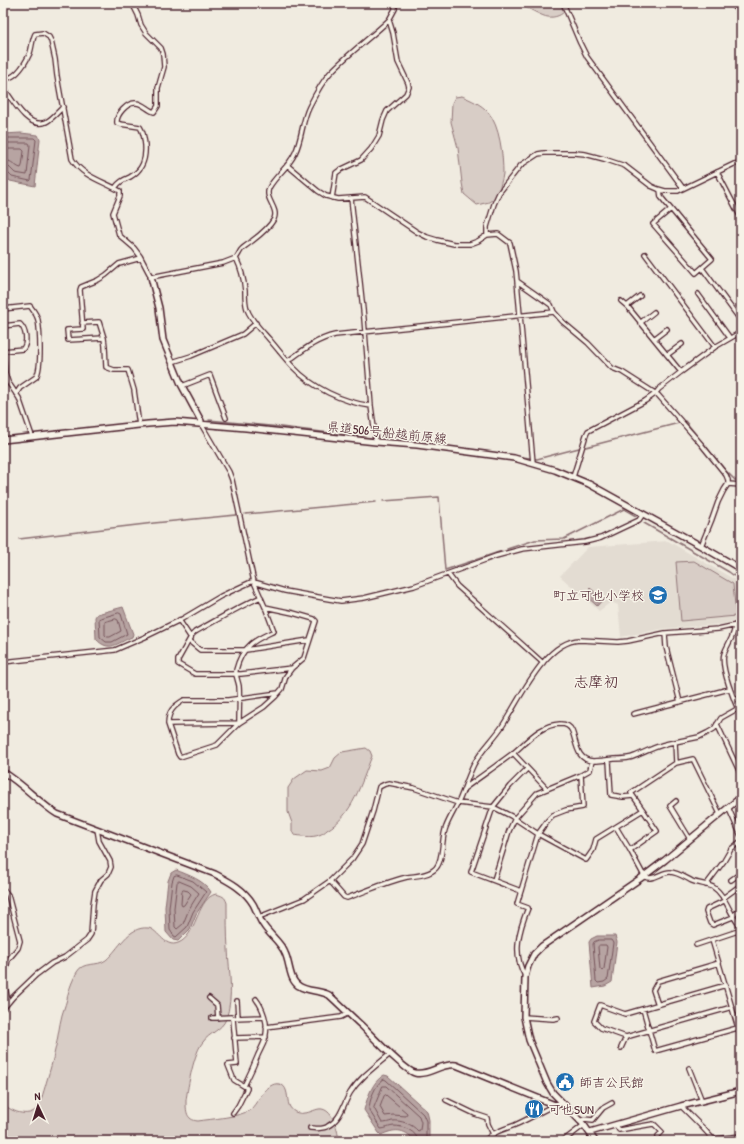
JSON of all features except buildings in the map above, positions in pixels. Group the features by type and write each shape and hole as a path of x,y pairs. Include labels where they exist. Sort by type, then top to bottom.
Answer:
{"street":[{"path":"115,188 122,180 134,175 142,168 146,151 144,135 140,127 117,123 120,112 134,102 154,112 156,110 158,106 158,88 164,67 161,48 146,33 132,3"},
{"path":"151,277 223,263 236,258 241,249 266,230 274,218 275,213 268,196 268,192 270,187 295,154 306,115 318,89 330,73 389,20 395,9 395,3"},
{"path":"563,3 580,43 588,57 683,188"},
{"path":"732,3 741,16"},
{"path":"332,198 336,174 340,170 361,160 371,149 379,136 385,114 408,91 408,83 398,62 389,20"},
{"path":"3,79 10,78 16,74 30,53 35,34 43,33 49,37 53,49 68,129 70,153 80,169 95,179 120,191 120,196 113,213 119,235 134,248 151,277 159,308 163,340 182,386 232,480 254,582 274,631 254,642 246,650 236,668 239,699 239,724"},
{"path":"3,87 26,117 36,123 45,122 63,107"},
{"path":"487,235 487,227 494,204 499,194 521,165 538,154 575,153 604,159 625,166 652,186 665,191 678,191 734,164 741,163"},
{"path":"287,165 326,196 338,199 365,197 427,237 454,244 470,244 478,242 487,235 498,234 510,243 516,271 533,463"},
{"path":"717,172 741,218"},
{"path":"660,190 661,197 671,209 712,259 696,273 654,224 671,209"},
{"path":"351,198 371,406 376,442"},
{"path":"645,254 715,348"},
{"path":"104,338 68,340 67,330 83,329 80,287 98,280 119,264 141,258"},
{"path":"236,258 244,280 247,310 288,361 302,376 318,388 335,397 371,406"},
{"path":"702,268 741,320"},
{"path":"517,281 551,305 554,312 563,322 588,343 612,368 622,372 658,395 726,475 728,484 718,502 701,546"},
{"path":"698,294 730,338"},
{"path":"627,306 640,296"},
{"path":"621,301 627,306 681,372"},
{"path":"3,309 30,306 38,318 40,336 38,375 20,388 16,394"},
{"path":"288,361 312,344 335,335 554,312"},
{"path":"640,323 654,312"},
{"path":"82,323 99,322 104,338 106,367 114,370 128,370 134,390 139,425"},
{"path":"172,362 191,356 243,334 256,323"},
{"path":"3,326 20,324 24,328 26,345 23,349 3,351"},
{"path":"654,339 666,329"},
{"path":"574,477 588,431 656,394 659,389 681,372 741,332"},
{"path":"666,355 682,344"},
{"path":"3,346 5,373 8,382 19,398 32,436"},
{"path":"182,386 210,375 226,418"},
{"name":"県道506号船越前原線","path":"3,440 175,422 417,445 514,458 574,477 612,496 701,546 741,571"},
{"path":"728,484 741,485"},
{"path":"3,662 115,650 179,620 221,596 254,582 301,594 342,601 364,598 408,588 496,556 522,549 584,542 601,538 639,520 643,514"},
{"path":"448,574 457,586 543,663"},
{"path":"261,597 247,603 195,632 178,660 178,664 195,674 236,674 292,668"},
{"path":"265,606 314,619 316,621 304,658 292,668 286,676 282,689 278,693 264,707 239,724 217,745 180,757 168,724 168,718 171,709 184,700 239,699 278,693"},
{"path":"179,620 190,639 200,650 246,650 309,640"},
{"path":"330,881 344,897 347,898 393,881 432,872 436,868 438,865 447,823 458,804 474,764 479,755 503,726 525,688 543,663 555,650 570,641 580,640 618,642 665,634 711,630 741,624"},
{"path":"735,625 735,633 723,657 729,689 741,716"},
{"path":"665,634 666,647 680,702"},
{"path":"633,714 729,689"},
{"path":"734,700 741,698"},
{"path":"464,789 513,753 536,733 555,724 567,725 572,729 580,755 585,759 592,761 609,761 635,757 644,751 663,744 699,737 714,729 721,718 737,709"},
{"path":"168,724 239,724"},
{"path":"717,724 741,775"},
{"path":"675,742 676,763"},
{"path":"513,753 547,789"},
{"path":"630,850 657,831 630,793 676,763 694,759 720,814"},
{"path":"494,880 509,831 515,818 538,793 590,770 592,761"},
{"path":"609,761 611,795 623,797 633,796"},
{"path":"522,891 471,872 494,807 510,786 528,769"},
{"path":"3,772 18,782 44,805 57,814 215,874 231,882 246,895 253,905 263,926 285,952 294,982 305,989 329,994 390,1054 410,1071 422,1073 444,1065 456,1065 555,1105"},
{"path":"525,977 519,961 517,944 520,930 528,908 518,904 538,834 553,815 566,810 583,807 581,775"},
{"path":"259,917 304,899 330,881 352,859 362,844 374,811 380,785 389,783 404,786 423,791 458,804 494,807 515,818 538,834 586,860 593,850 596,839 643,810"},
{"path":"595,1141 584,1125 553,1093 547,1083 529,1040 524,1016 525,977 528,966 534,954 542,946 644,876 741,797"},
{"path":"676,801 670,806 690,840"},
{"path":"728,807 741,836"},
{"path":"616,827 644,876 650,878 675,872 697,883 713,888 724,900 741,929 696,945"},
{"path":"3,1009 8,1002 36,976 52,963 65,957 91,934 95,891 101,880 108,874 111,867 99,841 97,829"},
{"path":"706,885 731,849 741,841"},
{"path":"731,880 741,874"},
{"path":"741,885 724,900 707,909 706,912 710,923 713,925 733,917 741,909"},
{"path":"3,889 8,895 20,941 18,948 8,960 4,980 8,1002"},
{"path":"642,1009 655,1051 740,1028 732,1007 712,940"},
{"path":"658,1005 654,990 658,981 719,963"},
{"path":"726,985 626,1014 600,1005 594,1021 601,1028 626,1037 732,1007"},
{"path":"209,998 217,1005 218,1018"},
{"path":"244,1086 266,1037 264,1017 260,1005 256,999"},
{"path":"237,1001 238,1018"},
{"path":"266,1027 341,1017 349,1013"},
{"path":"524,1016 553,1019 558,1018"},
{"path":"212,1018 232,1017 233,1019 264,1017"},
{"path":"233,1019 237,1064 228,1065 234,1080 247,1088 233,1113"},
{"path":"234,1038 266,1037"},
{"path":"621,1048 626,1037"},
{"path":"310,1128 326,1128 334,1122 339,1117 350,1092 365,1075 390,1054"},
{"path":"689,1068 702,1101"},
{"path":"590,1132 681,1106 741,1091"},
{"path":"446,1100 487,1118 493,1134"},
{"path":"485,1141 493,1134 562,1103"},
{"path":"579,1120 592,1120 603,1108 612,1103"},
{"path":"681,1106 712,1138 715,1139 741,1136"},
{"path":"616,1125 619,1130 652,1124 662,1132 658,1136"},
{"path":"563,1141 584,1125"}],"shaded area":[{"path":"518,3 565,3 566,10 558,16 546,17"},
{"path":"462,96 479,104 488,112 498,133 501,150 503,174 496,197 489,202 477,205 464,194 458,148 451,122 452,103 455,97"},
{"path":"668,541 735,580 738,620 723,624 662,629 621,637 618,605 611,602 599,611 560,576 588,547"},
{"path":"694,561 733,584 736,616 681,621 676,562"},
{"path":"366,748 370,751 372,756 355,798 343,816 336,824 320,835 310,837 294,835 288,812 288,788 294,779 307,770 322,771 330,768 335,758 342,752"},
{"path":"216,894 222,896 227,903 230,1002 224,1023 206,1039 197,1053 188,1086 186,1100 186,1108 189,1117 198,1121 233,1116 245,1112 253,1107 268,1088 277,1084 284,1086 289,1106 295,1112 303,1113 322,1109 330,1114 335,1122 339,1141 3,1141 3,1103 10,1109 19,1113 29,1113 37,1108 40,1102 52,1061 68,994 77,972 83,966 106,960 129,934 141,928 152,929 171,944 176,944 182,941 191,930 205,902"}],"water":[{"path":"21,133 38,135 40,139 35,186 10,181 3,173 3,134"},
{"path":"590,588 603,599 597,606 584,594"},
{"path":"123,607 133,634 132,637 113,646 101,643 96,639 95,617 97,614"},
{"path":"176,870 200,881 211,892 196,914 190,929 178,941 173,940 166,932 165,907 168,881 171,873"},
{"path":"597,936 615,936 617,942 612,982 605,986 593,988 589,942"},
{"path":"384,1075 388,1076 427,1111 429,1120 429,1141 414,1141 406,1133 399,1131 381,1135 379,1133 364,1110 373,1085"}],"waterway":[{"path":"209,420 371,438"},
{"path":"685,421 726,471 735,480 741,481"},
{"path":"586,447 679,423"},
{"path":"474,450 537,459 579,448"},
{"path":"383,501 439,497 445,570 502,551"},
{"path":"245,514 376,502"},
{"path":"507,549 535,540 564,539 624,509 636,516"},
{"path":"19,539 236,515"},
{"path":"644,523 729,572 741,581"}],"place":[{"name":"町立可也小学校","path":"658,595"},
{"name":"師吉公民館","path":"565,1082"},
{"name":"可也SUN","path":"534,1109"}],"district":[{"name":"志摩初","path":"596,681"}]}
